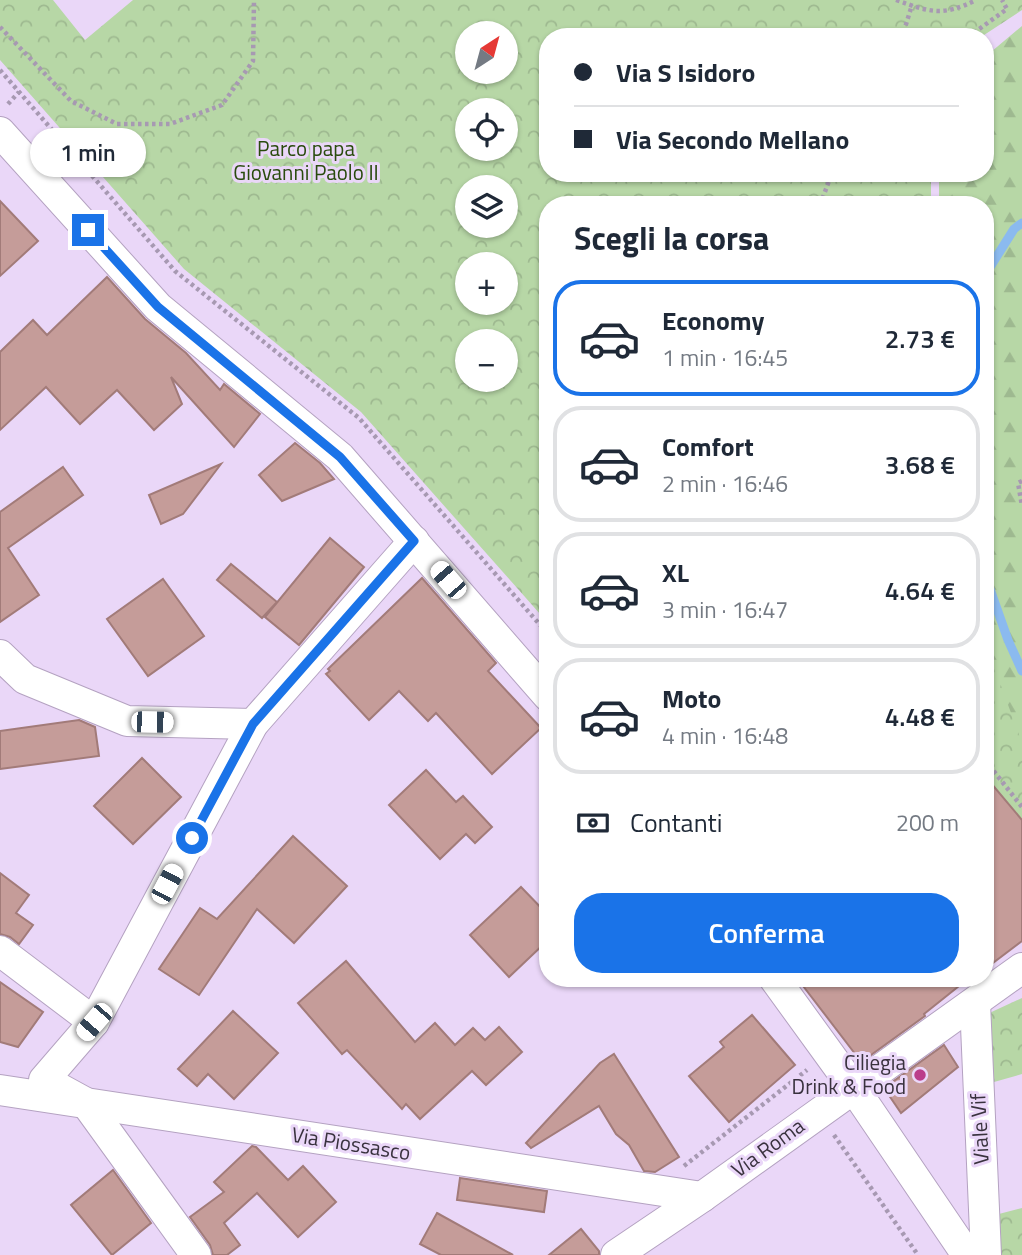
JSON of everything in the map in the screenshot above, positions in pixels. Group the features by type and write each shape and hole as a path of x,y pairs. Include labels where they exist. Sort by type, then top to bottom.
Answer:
{"street":[{"path":"0,132 158,307 340,457 539,686"},
{"path":"196,1255 86,1103 44,1080 94,1022 253,724 414,541"},
{"path":"0,655 25,679 127,721 253,724"},
{"path":"0,951 94,1022"},
{"name":"Via Roma","path":"616,1255 702,1197 1022,968"},
{"path":"781,987 853,1087 967,1255"},
{"name":"Viale Vif","path":"975,1003 986,1255"},
{"name":"Via Piossasco","path":"0,1090 702,1197"}],"path":[{"path":"0,27 71,100 117,124 170,124 222,105 253,61 254,0"},
{"path":"896,0 931,12 957,9 976,0"},
{"path":"981,28 1007,9 1002,0"},
{"path":"905,28 912,5"},
{"path":"0,70 175,271 359,418 539,624"},
{"path":"0,112 19,92"},
{"path":"1022,481 1018,483 1022,506"},
{"path":"994,771 1022,807"},
{"path":"796,1077 918,1255"}],"green space":[{"name":"Parco papa Giovanni Paolo II","path":"0,0 53,0 85,40 133,0 1022,0 1022,10 994,28 539,28 539,182 931,182 931,196 539,196 539,613 361,412 184,269 0,60"},
{"path":"1022,26 1022,756 994,744 994,196 939,196 939,182 994,182 994,49"},
{"path":"994,667 1022,743 1022,846 994,843"},
{"path":"1022,998 1022,1074 987,1084 985,1015"},
{"path":"1022,1208 1022,1255 997,1255 995,1215"}],"building":[{"path":"0,201 38,241 0,276"},
{"path":"107,277 145,319 186,353 220,390 224,384 260,414 234,447 171,377 182,404 154,430 117,390 80,424 46,387 0,430 0,352 33,320 47,335"},
{"path":"295,443 320,463 334,479 282,501 259,475"},
{"path":"221,464 183,514 161,524 149,495"},
{"path":"63,467 83,495 8,548 39,595 0,622 0,512"},
{"path":"330,538 364,567 299,645 265,617"},
{"path":"231,564 277,602 262,618 217,580"},
{"path":"422,578 496,663 488,671 539,726 539,730 492,774 436,713 428,721 399,691 369,720 326,674 330,671 328,669"},
{"path":"163,579 204,636 148,676 107,619"},
{"path":"79,720 95,727 99,756 0,769 0,731"},
{"path":"142,758 181,797 133,844 94,806"},
{"path":"426,770 456,802 463,796 492,827 475,843 466,834 440,859 389,805"},
{"path":"994,787 1022,820 1022,941 994,962"},
{"path":"293,836 347,886 294,943 257,909 199,995 159,969 200,908 217,919"},
{"path":"0,873 29,895 16,913 33,925 19,944 0,934"},
{"path":"521,887 539,906 539,949 509,977 470,935"},
{"path":"346,961 415,1042 435,1023 455,1045 473,1028 485,1040 499,1027 522,1052 486,1085 472,1071 420,1119 406,1104 402,1109 347,1050 342,1054 298,1003"},
{"path":"0,982 43,1012 18,1047 0,1042"},
{"path":"804,987 958,987 924,1014 925,1016 864,1060 862,1057 859,1059"},
{"path":"233,1011 278,1053 234,1099 208,1074 197,1086 178,1069"},
{"path":"752,1015 795,1065 729,1122 689,1076 724,1047 720,1042"},
{"name":"Ciliegia Drink & Food","path":"944,1045 958,1067 901,1113 884,1088"},
{"path":"614,1054 679,1157 655,1172 644,1171 629,1145 616,1134 599,1106 531,1148 526,1143 600,1063"},
{"path":"252,1146 288,1180 303,1166 336,1202 298,1237 257,1193 224,1223 240,1245 227,1255 213,1255 210,1245 190,1217 224,1192 214,1182"},
{"path":"113,1170 151,1223 112,1255 71,1205"},
{"path":"460,1178 547,1191 544,1212 457,1200"},
{"path":"437,1213 513,1255 441,1255 420,1244"},
{"path":"581,1229 599,1251 599,1255 549,1255"}],"waterway":[{"path":"994,261 1014,229 1022,223"},
{"path":"994,600 1022,671"}],"place":[{"name":"Ciliegia Drink & Food","path":"920,1075"}],"route":[{"path":"88,230 158,307 340,457 414,541 253,724 192,838"}]}
